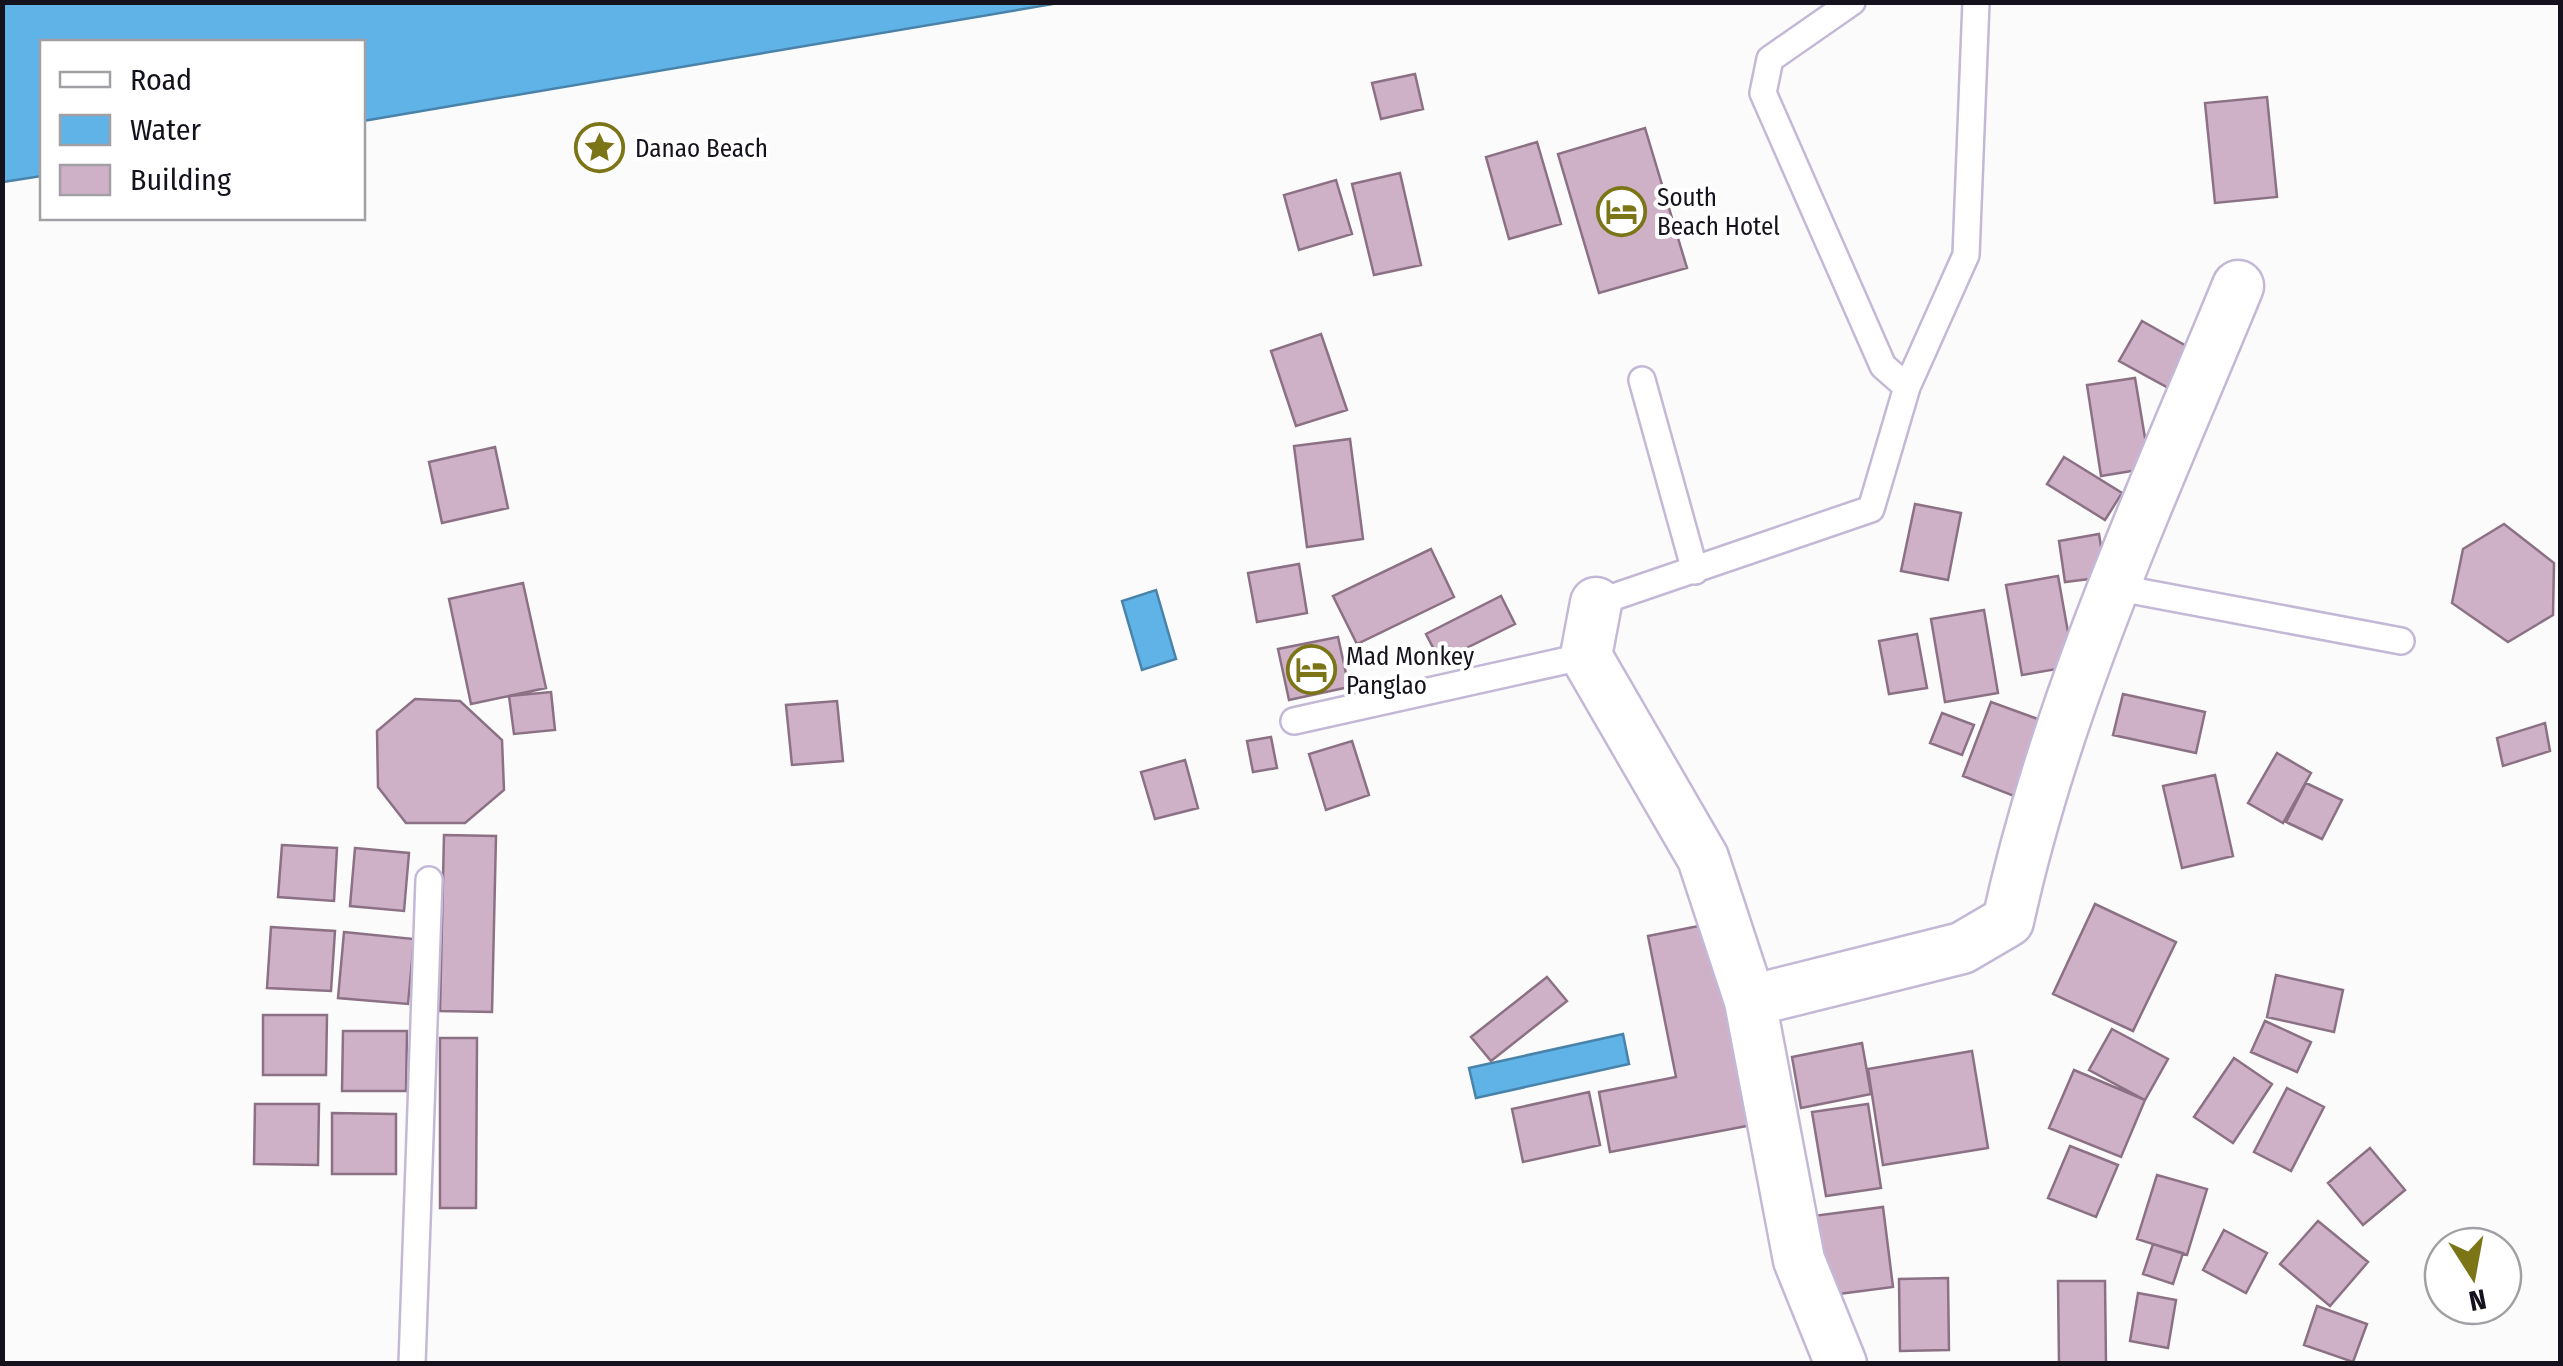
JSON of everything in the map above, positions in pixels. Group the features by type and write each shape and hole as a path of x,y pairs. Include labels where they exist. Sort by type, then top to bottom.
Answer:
{"street":[{"path":"1750,1001 1962,948 2008,920 2030,819 2114,587 2238,286"},
{"path":"1596,604 1586,656 1704,858 1750,1001 1798,1260 1841,1364"}],"lane":[{"path":"1852,2 1770,60 1763,93 1883,366 1907,387"},
{"path":"1596,604 1871,508 1907,387 1966,255 1976,2"},
{"path":"1642,380 1695,571"},
{"path":"2114,587 2401,641"},
{"path":"1294,722 1586,656"},
{"path":"412,1364 429,880"}],"water":[{"path":"3,2 1059,2 365,121 365,40 40,40 40,176 3,182"},
{"path":"1156,590 1176,659 1142,670 1122,601"},
{"path":"1623,1034 1629,1064 1476,1098 1469,1068"}],"building":[{"path":"1415,74 1423,109 1381,119 1372,83"},
{"path":"2267,97 2277,197 2215,203 2205,103"},
{"name":"South Beach Hotel","path":"1645,128 1687,268 1599,293 1558,154"},
{"path":"1537,142 1561,224 1509,239 1486,157"},
{"path":"1400,173 1421,265 1374,275 1352,184"},
{"path":"1336,180 1352,234 1299,250 1284,195"},
{"path":"2142,321 2197,352 2174,391 2119,361"},
{"path":"1321,334 1347,410 1296,426 1271,351"},
{"path":"2135,378 2150,468 2101,476 2087,385"},
{"path":"1350,439 1363,539 1307,547 1294,446"},
{"path":"495,447 508,508 442,523 429,462"},
{"path":"2064,457 2122,493 2105,520 2047,484"},
{"path":"1915,504 1961,513 1948,580 1901,571"},
{"path":"2504,524 2554,563 2553,615 2508,642 2452,603 2463,549"},
{"path":"2099,534 2106,577 2065,582 2059,541"},
{"path":"1431,549 1454,597 1357,644 1333,596"},
{"path":"1299,564 1307,613 1257,622 1248,573"},
{"path":"2058,576 2074,666 2022,675 2006,585"},
{"path":"523,583 546,688 471,704 449,599"},
{"path":"1501,596 1515,624 1440,661 1426,634"},
{"path":"1984,610 1998,693 1945,702 1931,619"},
{"path":"1917,634 1927,688 1889,694 1879,641"},
{"path":"1338,637 1349,687 1289,700 1278,649"},
{"path":"551,692 555,730 514,734 509,696"},
{"path":"2123,694 2205,712 2196,753 2113,735"},
{"path":"415,699 460,701 502,740 504,790 465,823 406,823 378,787 377,731"},
{"path":"837,701 843,761 792,765 786,705"},
{"path":"1991,702 2049,723 2019,798 1963,776"},
{"path":"1942,713 1974,725 1962,755 1930,743"},
{"path":"2545,723 2550,751 2503,766 2497,738"},
{"path":"1271,737 1277,768 1253,772 1247,741"},
{"path":"1352,741 1369,795 1326,810 1309,754"},
{"path":"2277,753 2311,773 2283,823 2248,803"},
{"path":"1185,760 1198,808 1155,819 1141,772"},
{"path":"2215,775 2233,856 2182,868 2163,786"},
{"path":"2306,783 2342,800 2322,839 2286,822"},
{"path":"444,835 496,836 492,1012 440,1011"},
{"path":"282,845 337,848 334,901 278,897"},
{"path":"355,848 409,853 404,911 350,906"},
{"path":"2095,904 2176,942 2133,1031 2053,994"},
{"path":"1714,923 1752,1125 1610,1152 1599,1092 1676,1077 1648,936"},
{"path":"271,927 335,931 331,991 267,988"},
{"path":"344,932 414,939 408,1004 338,998"},
{"path":"2276,975 2343,990 2334,1032 2267,1017"},
{"path":"1547,977 1567,1001 1491,1061 1471,1037"},
{"path":"263,1015 327,1015 326,1075 263,1075"},
{"path":"2265,1021 2311,1042 2297,1072 2251,1052"},
{"path":"2112,1029 2168,1059 2145,1100 2089,1070"},
{"path":"343,1031 407,1031 406,1091 342,1091"},
{"path":"440,1038 477,1038 476,1208 440,1208"},
{"path":"1862,1043 1871,1094 1801,1108 1792,1057"},
{"path":"1972,1051 1988,1148 1883,1165 1868,1069"},
{"path":"2234,1058 2272,1084 2233,1143 2194,1117"},
{"path":"2074,1070 2145,1100 2121,1157 2049,1128"},
{"path":"2287,1088 2324,1107 2291,1171 2254,1152"},
{"path":"1589,1092 1600,1145 1523,1162 1512,1109"},
{"path":"255,1104 319,1104 318,1165 254,1164"},
{"path":"1868,1104 1881,1188 1826,1196 1812,1112"},
{"path":"332,1113 396,1114 396,1174 332,1174"},
{"path":"2070,1146 2118,1165 2096,1217 2048,1198"},
{"path":"2370,1148 2405,1190 2363,1225 2328,1183"},
{"path":"2157,1175 2207,1189 2187,1255 2137,1239"},
{"path":"1883,1207 1893,1287 1823,1296 1813,1216"},
{"path":"2318,1221 2368,1262 2330,1306 2280,1264"},
{"path":"2224,1230 2267,1253 2246,1293 2203,1270"},
{"path":"2153,1244 2183,1253 2173,1284 2143,1274"},
{"path":"1948,1278 1949,1350 1900,1351 1899,1279"},
{"path":"2058,1281 2105,1281 2106,1363 2059,1364"},
{"path":"2138,1293 2176,1300 2168,1348 2130,1341"},
{"path":"2317,1306 2367,1324 2353,1362 2304,1345"}],"place":[{"name":"Danao Beach","path":"600,148"},
{"name":"South Beach Hotel","path":"1622,211"},
{"name":"Mad Monkey Panglao","path":"1311,670"}]}
